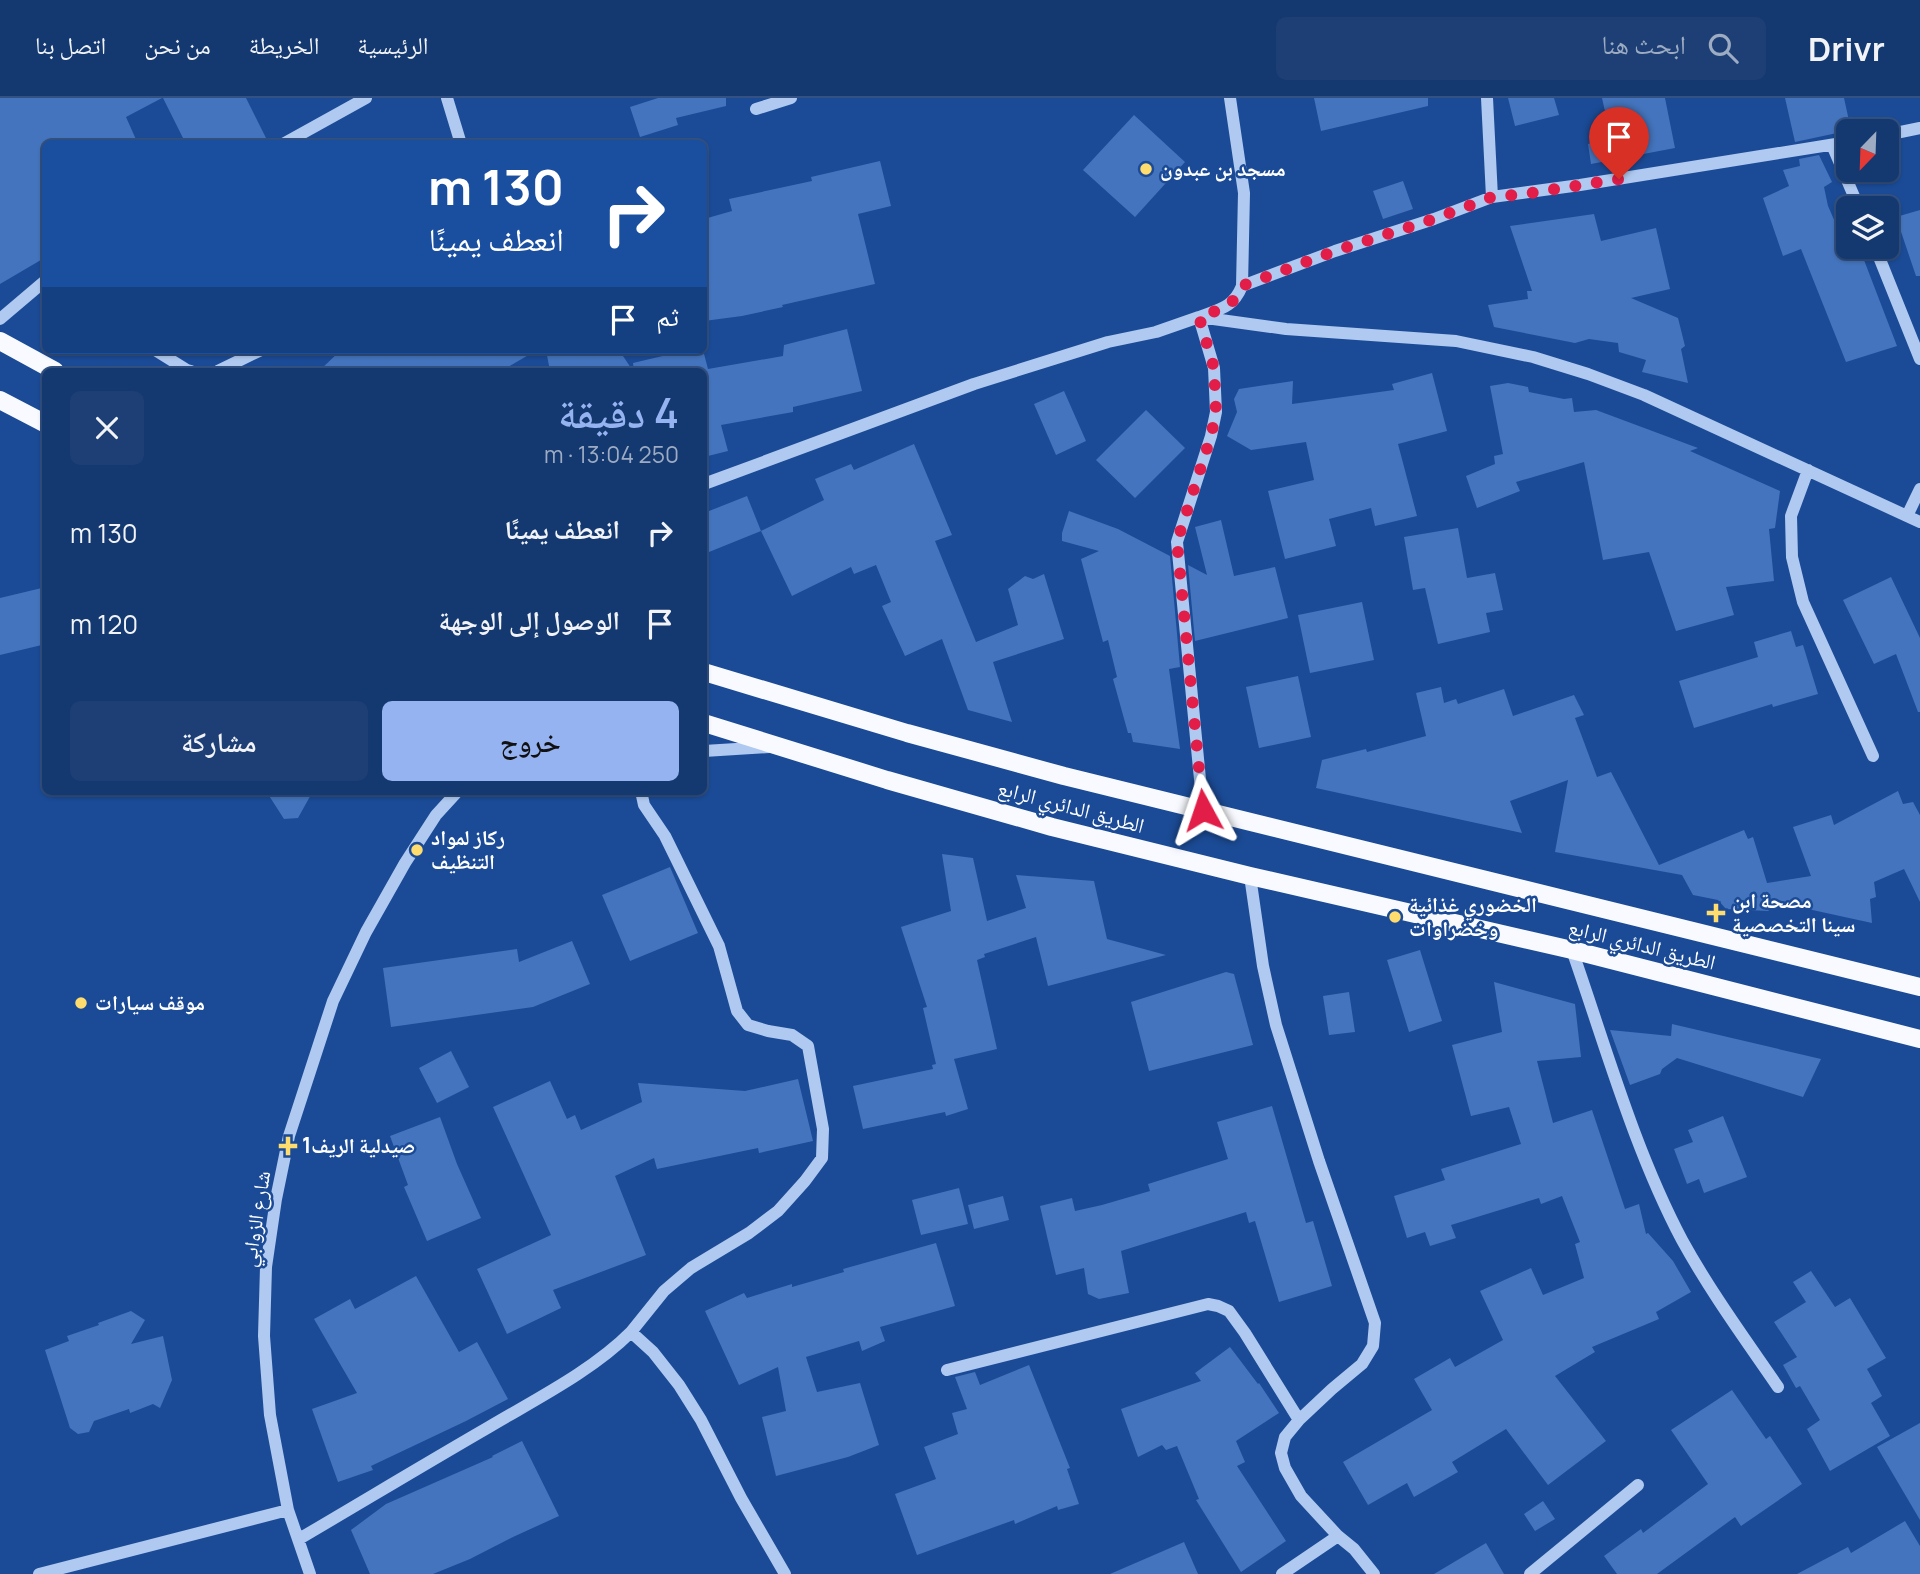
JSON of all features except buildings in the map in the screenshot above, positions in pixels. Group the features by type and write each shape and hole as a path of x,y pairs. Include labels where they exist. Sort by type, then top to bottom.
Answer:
{"main road":[{"path":"0,341 50,368"},
{"path":"0,400 42,422"},
{"name":"الطريق الدائري الرابع","path":"707,670 907,733 1065,776 1920,987"},
{"name":"الطريق الدائري الرابع","path":"707,724 1040,824 1250,876 1573,950 1920,1039"}],"street":[{"path":"290,140 366,98"},
{"path":"447,98 460,140"},
{"path":"756,109 791,98"},
{"path":"707,483 974,384 1108,342 1156,332 1228,306 1237,297 1242,286 1244,193 1230,98"},
{"path":"1487,98 1492,197"},
{"path":"1899,132 1920,128"},
{"path":"1242,286 1492,197 1566,188 1836,144"},
{"path":"1832,145 1853,196"},
{"path":"1880,259 1920,359"},
{"path":"0,319 42,283"},
{"path":"1199,317 1286,329 1456,341 1533,356 1644,395 1920,523"},
{"path":"1199,317 1214,368 1216,412 1211,436 1177,542 1203,810"},
{"path":"161,354 184,368"},
{"path":"225,368 254,354"},
{"path":"1808,470 1791,516 1794,568 1803,602 1873,755"},
{"path":"1907,516 1920,489"},
{"path":"707,751 777,747"},
{"path":"436,815 441,795"},
{"path":"436,815 454,795"},
{"path":"299,1539 543,1395 618,1345 664,1291 691,1268 749,1233 778,1211 822,1158 822,1129 808,1046 792,1035 748,1025 737,1011 719,946 642,795"},
{"name":"شارع الزوابي","path":"310,1574 288,1510 270,1415 264,1336 266,1267 276,1199 289,1136 333,1001 366,932 436,815"},
{"path":"1250,876 1263,966 1276,1025 1374,1323 1373,1346 1362,1364 1299,1420 1285,1437 1281,1452 1285,1468 1301,1496 1338,1536 1354,1549 1374,1574"},
{"path":"1573,950 1640,1148 1682,1239 1720,1303 1778,1387"},
{"path":"947,1370 1208,1304 1229,1311 1299,1420"},
{"path":"631,1332 653,1352 679,1385 785,1574"},
{"path":"1530,1574 1638,1485"},
{"path":"40,1574 288,1510"},
{"path":"1282,1574 1338,1536"}],"place":[{"name":"مسجد بن عبدون","path":"1146,169"},
{"name":"ركاز لمواد التنظيف","path":"417,850"},
{"name":"مصحة ابن سينا التخصصية","path":"1716,913"},
{"name":"الخضوري غذائية وخضراوات","path":"1395,917"},
{"name":"موقف سيارات","path":"81,1003"},
{"name":"صيدلية الريف1","path":"288,1146"}],"route":[{"path":"1203,810 1177,542 1211,436 1216,412 1214,368 1199,317 1228,306 1237,297 1242,286 1492,197 1619,179"}]}
